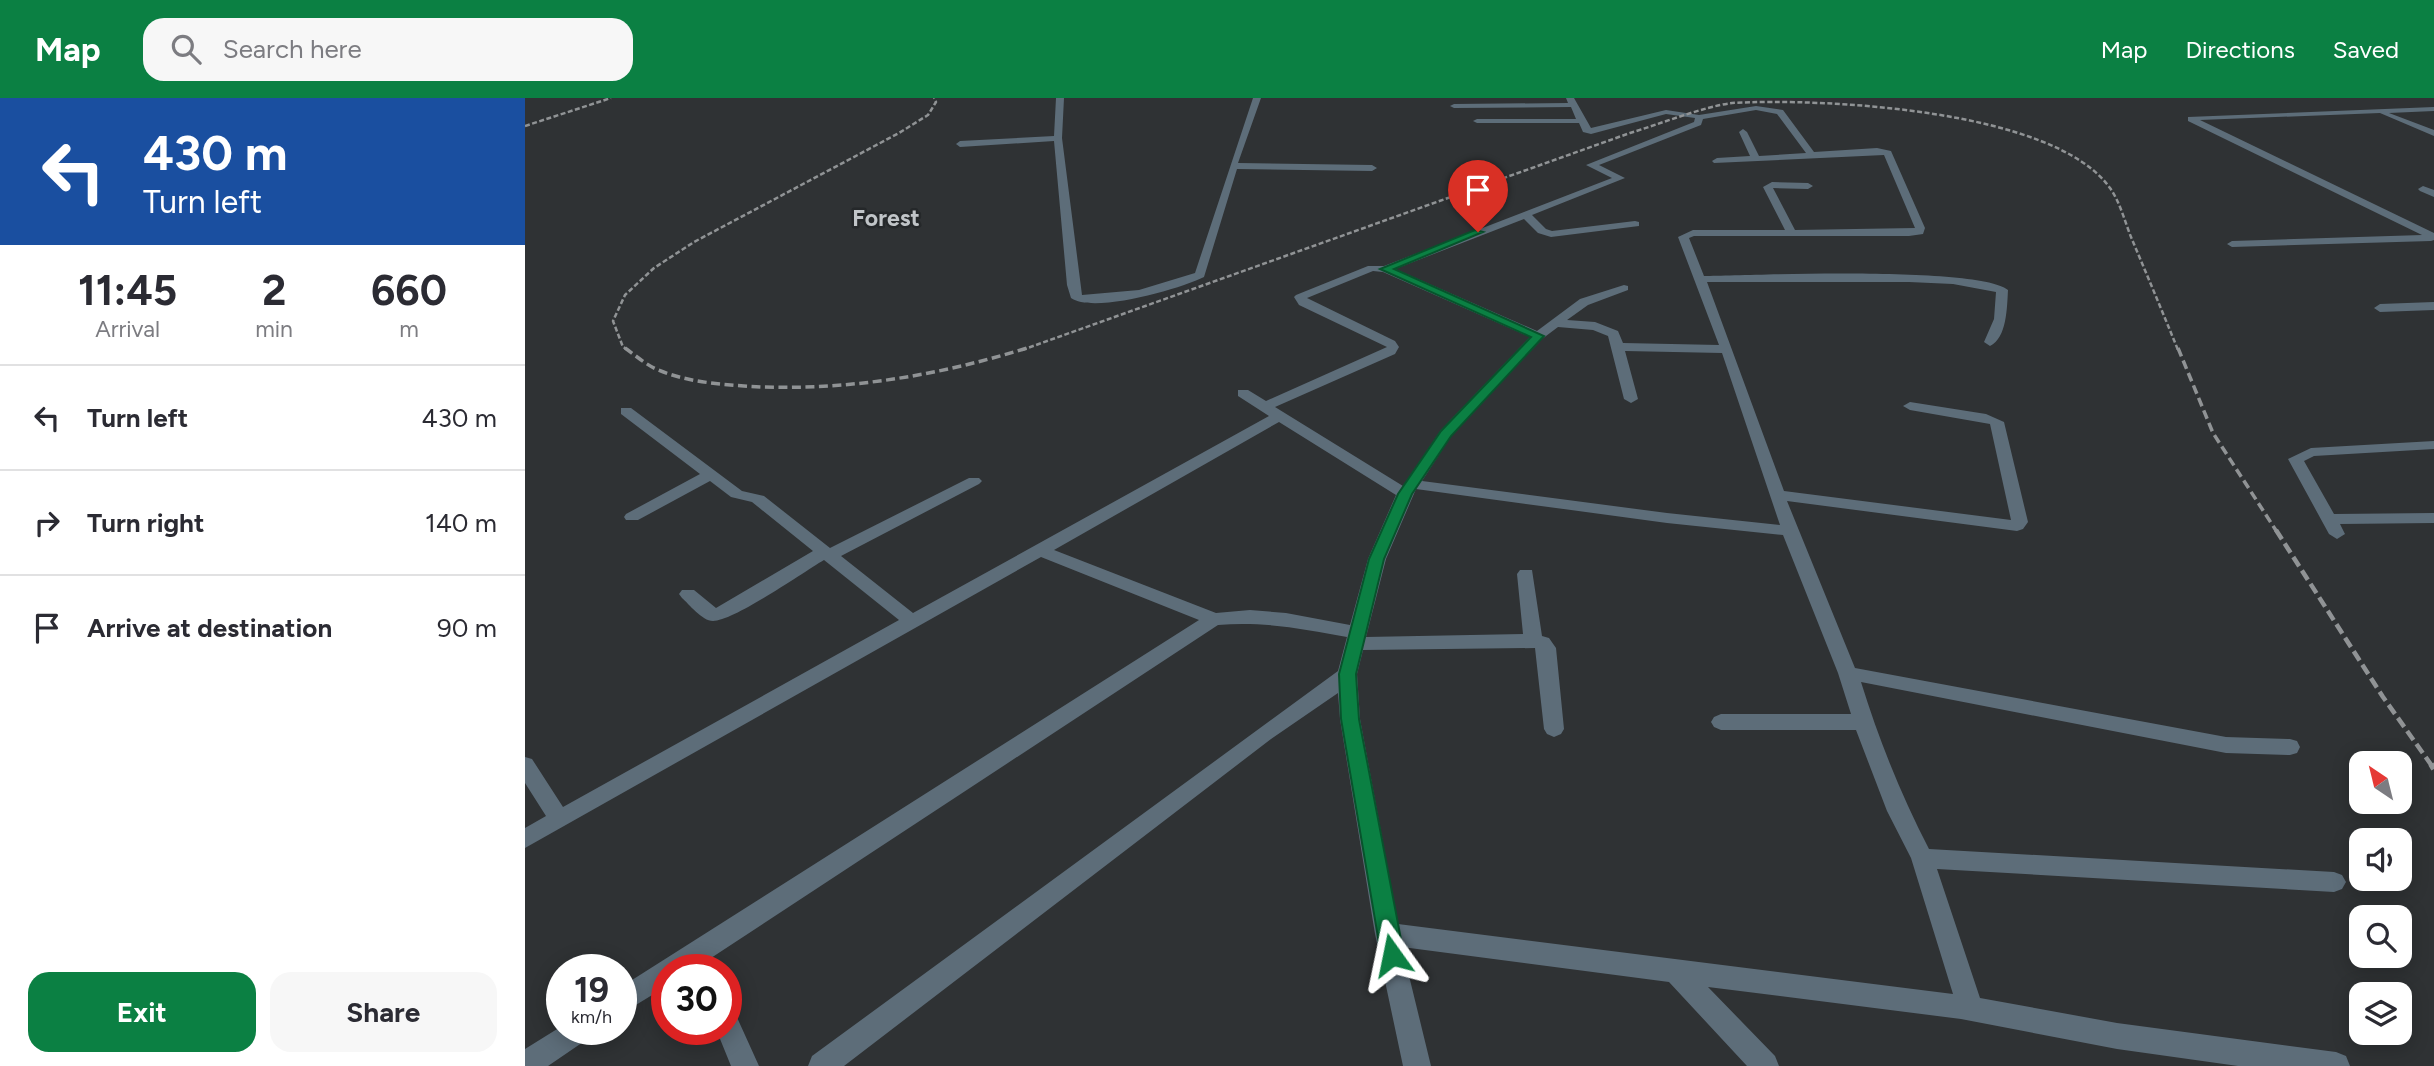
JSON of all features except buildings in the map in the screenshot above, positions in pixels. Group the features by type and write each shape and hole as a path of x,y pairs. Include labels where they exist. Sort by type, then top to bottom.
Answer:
{"street":[{"path":"1063,99 1058,138 1073,285 1077,298 1084,301 1119,298 1198,277 1257,98"},
{"path":"1454,106 1571,102 1585,130 1599,131 1666,111 1699,117 1756,108 1775,109 1811,154"},
{"path":"2407,102 2431,109"},
{"path":"2431,109 2191,119 2434,237"},
{"path":"2377,112 2434,134"},
{"path":"1385,269 1620,177 1591,164 1698,123 1699,117"},
{"path":"1477,121 1581,121"},
{"path":"1743,132 1755,158"},
{"path":"2410,134 2434,134"},
{"path":"960,144 1058,138"},
{"path":"1717,161 1877,150 1889,153 1920,230 1909,233 1688,234 1683,237 1727,349 1790,531 1848,673 1863,722 1898,811 1922,858 1971,1009"},
{"path":"1233,166 1372,168"},
{"path":"1791,232 1768,187 1808,186"},
{"path":"2423,189 2434,194"},
{"path":"1525,214 1542,231 1551,234 1635,224"},
{"path":"2403,222 2424,220"},
{"path":"2232,244 2434,237"},
{"path":"525,839 912,621 1042,551 1274,410 1390,351 1393,347 1303,302 1300,296 1371,268 1385,269 1538,336"},
{"path":"1700,279 1917,279 1991,284 2002,290 2000,319 1990,342"},
{"path":"1417,1066 1387,934 1350,719 1347,674 1377,559 1409,489 1446,433 1538,336 1584,302 1624,288"},
{"path":"2380,308 2434,306"},
{"path":"1558,323 1605,329 1613,334 1630,400"},
{"path":"1617,347 1727,349"},
{"path":"1243,393 1409,489 1790,531"},
{"path":"1779,495 2017,526 2020,522 1997,422 1910,406"},
{"path":"626,411 737,494 758,499 912,621"},
{"path":"2434,445 2311,452 2296,459 2334,527 2434,518"},
{"path":"632,517 711,474"},
{"path":"688,594 713,615 726,611 827,554 974,481"},
{"path":"1042,551 1214,619 1249,616 1286,619 1356,638 1533,640 1542,643 1547,648 1554,729"},
{"path":"1526,574 1533,640"},
{"path":"711,954 1214,619"},
{"path":"1848,673 2226,745 2290,747"},
{"path":"822,1066 1264,734 1324,694 1347,674"},
{"path":"1721,722 1863,722"},
{"path":"525,765 559,820"},
{"path":"1922,858 2334,882"},
{"path":"1387,934 1971,1009 2117,1036 2336,1066"},
{"path":"1677,972 1765,1066"},
{"path":"525,1065 556,1045"},
{"path":"736,1045 745,1066"}],"railway":[{"path":"525,126 611,98"},
{"path":"627,349 623,347 613,321 625,295 654,268 694,242 899,133 928,115 936,102 934,98"},
{"path":"1022,350 1681,116 1732,103 1772,102 1877,107 1934,114 1990,125 2040,141 2081,161 2110,188 2117,199 2178,350"},
{"path":"627,349 652,367 681,377 734,385 795,387 895,379 962,366 1027,348"},
{"path":"2178,348 2213,433 2277,532"},
{"path":"2276,530 2383,697 2432,766"},
{"path":"2431,764 2434,769"}],"district":[{"name":"Forest","path":"886,218"}],"route":[{"path":"1392,955 1350,719 1347,674 1377,559 1405,494 1446,433 1538,336 1385,269 1478,232"}]}
